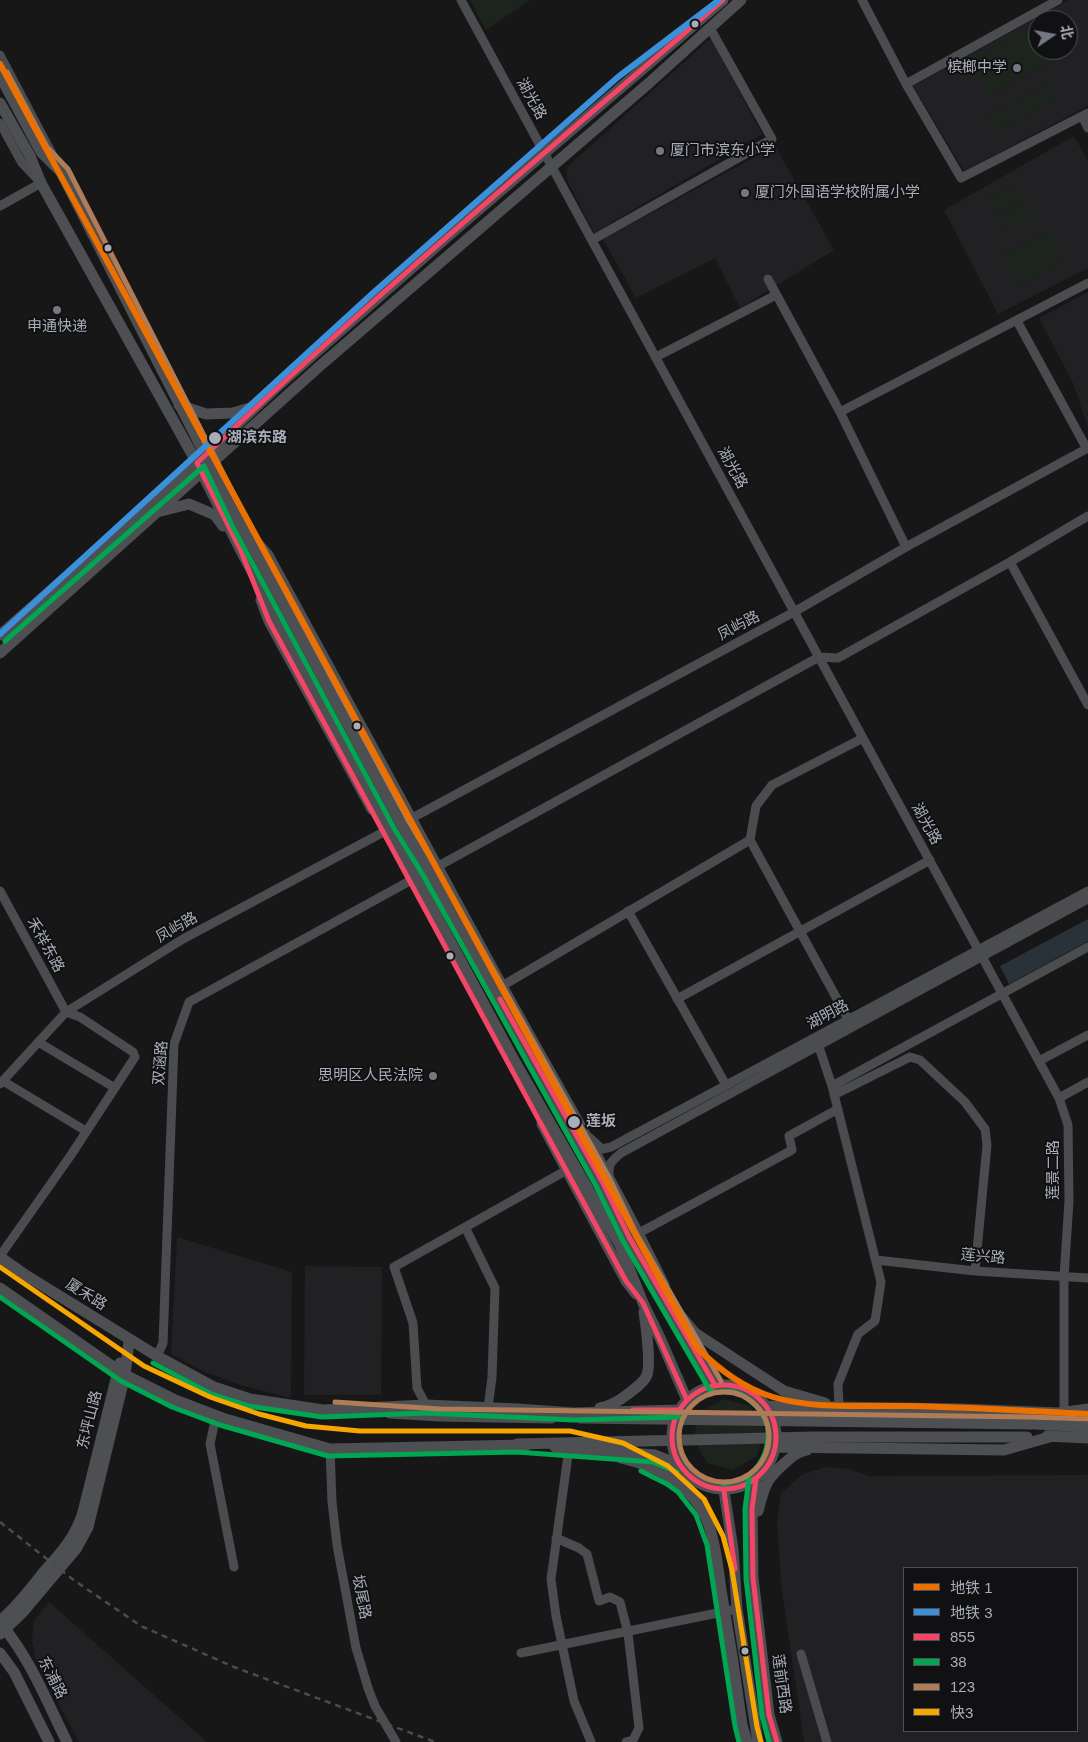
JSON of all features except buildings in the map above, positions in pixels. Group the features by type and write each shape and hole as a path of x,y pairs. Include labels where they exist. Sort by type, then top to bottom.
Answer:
{"main road":[{"path":"179,405 206,414 233,413 255,406 544,152 723,0"},
{"path":"0,635 322,365 649,83 741,0"},
{"path":"0,76 41,152 61,172 179,405 397,826 414,879 626,1281 643,1303 648,1344 647,1374 639,1386 608,1407 577,1416"},
{"path":"0,103 30,156 41,183 199,468 241,551 269,621 397,826 433,869 502,986 639,1233 691,1346"},
{"path":"209,460 281,382"},
{"path":"0,653 158,512 199,468"},
{"path":"158,512 189,504 215,515 241,551"},
{"path":"433,869 603,1184 629,1237 714,1385"},
{"path":"414,879 514,1060 620,1245 643,1303 687,1400"},
{"name":"厦禾路","path":"0,1257 129,1341 214,1387 250,1399 323,1410 335,1410"},
{"path":"0,1288 121,1372 175,1400 216,1416 330,1449 803,1437 1053,1436 1088,1438"},
{"path":"675,1310 695,1333 784,1390 839,1407"},
{"name":"东坪山路","path":"2,1627 23,1612 76,1549 84,1536 92,1515 129,1341"},
{"path":"734,1384 758,1397 767,1406 776,1432 776,1446 772,1459 756,1479 744,1486 724,1491 702,1485 690,1477 680,1465 673,1449 672,1432 676,1414 687,1400 701,1390 714,1385 734,1384"},
{"path":"335,1410 426,1405 488,1408 577,1416 633,1410 679,1410"},
{"path":"767,1406 1062,1413 1088,1409"},
{"path":"335,1410 440,1416 577,1416 813,1422 1031,1424 1088,1427"},
{"path":"1031,1424 1062,1413"},
{"path":"776,1446 1004,1450 1053,1436"},
{"path":"517,1444 655,1455 680,1465"},
{"path":"752,1535 764,1489 771,1475 798,1452 823,1447"},
{"path":"572,1449 646,1464 683,1487 702,1510 714,1543 742,1726 747,1742"},
{"name":"莲前西路","path":"756,1479 752,1509 753,1578 769,1716 777,1742"},
{"path":"724,1491 733,1549 738,1609 758,1742"},
{"name":"东浦路","path":"2,1627 16,1643 36,1678 67,1742"},
{"name":"东浦路","path":"0,1653 14,1672 49,1742"}],"street":[{"name":"湖光路","path":"461,0 980,953"},
{"path":"862,0 906,84 961,178 1085,114 1088,128"},
{"path":"906,84 1058,0"},
{"path":"592,240 772,139 710,28"},
{"path":"0,55 61,172"},
{"path":"0,123 22,163 41,183 0,206"},
{"path":"768,280 840,412 906,547"},
{"path":"840,412 1088,283"},
{"path":"656,357 776,295"},
{"path":"1017,321 1087,448"},
{"name":"凤屿路","path":"1,1082 66,1012 182,939 397,826 794,612 906,547 1087,448"},
{"path":"433,869 819,657 838,658 1088,516"},
{"path":"1010,562 1088,705"},
{"path":"848,1020 750,840 756,806 772,785 863,738"},
{"path":"502,986 750,840"},
{"path":"677,999 930,860"},
{"name":"双涵路","path":"157,1356 163,1343 174,1044 189,1002 414,879"},
{"name":"禾祥东路","path":"0,891 66,1012"},
{"name":"湖明路","path":"609,1177 608,1166 620,1153 818,1044 1088,891"},
{"name":"湖明路","path":"584,1132 602,1149 612,1147 848,1020 1088,899"},
{"path":"628,911 726,1085"},
{"path":"833,1090 1088,946"},
{"name":"莲景二路","path":"980,953 1059,1098 1068,1125 1069,1201 1064,1277 1062,1413"},
{"path":"0,1257 134,1057 132,1052 80,1017 66,1012"},
{"path":"1039,1061 1088,1035"},
{"path":"38,1042 115,1088"},
{"path":"818,1044 833,1090 881,1282 875,1320 858,1334 838,1384 839,1407"},
{"path":"833,1090 910,1057 920,1060 965,1102 984,1129 987,1145 975,1271"},
{"path":"1,1082 86,1131"},
{"path":"1059,1098 1088,1082"},
{"path":"639,1233 792,1150 789,1136 838,1109"},
{"path":"426,1405 417,1388 413,1323 394,1268 567,1170"},
{"path":"465,1227 495,1288 492,1377 488,1408"},
{"name":"莲兴路","path":"876,1260 975,1271 1088,1278"},
{"path":"216,1416 210,1444 234,1566"},
{"name":"坂尾路","path":"330,1449 332,1502 337,1545 356,1648 375,1706 396,1742"},
{"path":"572,1449 556,1538 551,1579 556,1616 574,1701 591,1742"},
{"path":"556,1538 579,1548 587,1554 599,1601 610,1598 620,1602 627,1631 640,1728 633,1740 626,1742"},
{"path":"521,1653 738,1609"},
{"path":"801,1654 827,1742"}],"shaded area":[{"path":"470,0 530,0 486,30"},
{"name":"槟榔中学","path":"1069,0 1088,0 1088,106 964,171 913,86 1028,23 1028,60 1078,60 1078,10 1051,10"},
{"path":"1028,27 1028,60 1054,61 990,96 970,60"},
{"name":"厦门市滨东小学","path":"711,38 762,134 594,233 567,180 567,167"},
{"path":"1045,85 1053,100 1024,116 1016,101"},
{"path":"1011,104 1018,118 993,131 986,117"},
{"path":"1074,136 1088,161 1088,268 998,314 944,210"},
{"name":"厦门外国语学校附属小学","path":"775,146 834,250 740,308 715,258 636,298 603,239"},
{"path":"1015,183 1023,199 995,213 987,198"},
{"path":"1025,202 1033,216 1003,231 996,216"},
{"path":"1048,231 1064,261 1018,286 1001,256"},
{"path":"1088,292 1088,428 1073,383 1039,318"},
{"path":"1088,919 1088,941 1009,984 1000,966"},
{"path":"177,1237 292,1272 291,1398 240,1385 205,1372 171,1354"},
{"path":"305,1266 382,1267 381,1395 304,1395"},
{"path":"724,1399 750,1406 764,1430 757,1456 733,1470 707,1463 693,1439 700,1412"},
{"path":"826,1467 849,1469 869,1476 1088,1475 1088,1742 804,1742 781,1583 777,1521 781,1493 803,1474"},
{"path":"49,1602 207,1742 79,1742 36,1662 32,1640 34,1620"}],"railway":[{"path":"0,1522 75,1581 141,1626 234,1667 435,1742"}],"metro line":[{"name":"3","path":"0,634 373,293 618,77 719,0"},
{"name":"1","path":"0,64 697,1348 742,1383 773,1397 806,1404 976,1408 1088,1414"}],"transit line":[{"name":"855","path":"687,1400 643,1303 626,1281 269,621 241,551 197,463 391,286 723,0"},
{"name":"123","path":"7,72 47,147 68,169 247,520 408,820 610,1179 636,1233 721,1381"},
{"name":"38","path":"5,641 204,466 233,527 394,828 423,875 596,1186 623,1241 709,1389 715,1392 731,1391 740,1394 755,1405 763,1415 767,1424 768,1443 761,1461 745,1478 723,1484"},
{"name":"855","path":"500,999 603,1183 629,1237 715,1385"},
{"name":"快3","path":"0,1267 144,1366 210,1397 259,1414 306,1426 360,1431 570,1431 623,1443 668,1466 704,1499 723,1536 732,1570 761,1742"},
{"name":"38","path":"0,1297 121,1381 172,1407 220,1425 328,1456 517,1452 653,1462 677,1472"},
{"name":"38","path":"153,1363 211,1394 248,1406 322,1417 426,1413 573,1420 679,1417"},
{"name":"855","path":"724,1385 744,1389 761,1400 772,1417 776,1437 772,1457 761,1474 744,1485 724,1489 704,1485 687,1474 676,1457 672,1437 676,1417 687,1400 704,1389 724,1385"},
{"name":"123","path":"724,1392 741,1396 756,1405 765,1420 769,1437 765,1454 756,1469 741,1478 724,1482 707,1478 692,1469 683,1454 679,1437 683,1420 692,1405 707,1396 724,1392"},
{"name":"123","path":"335,1402 440,1409 1088,1419"},
{"name":"855","path":"633,1410 679,1410"},
{"name":"38","path":"641,1471 667,1484 678,1492 696,1515 707,1545 739,1742"},
{"name":"38","path":"749,1478 745,1509 746,1579 762,1716 769,1742"},
{"name":"855","path":"756,1479 752,1509 753,1578 769,1715 777,1742"},
{"name":"855","path":"724,1491 735,1569"}],"place":[{"name":"槟榔中学","path":"1017,68"},
{"name":"厦门市滨东小学","path":"660,151"},
{"name":"厦门外国语学校附属小学","path":"745,193"},
{"name":"申通快递","path":"57,310"},
{"name":"湖滨东路","path":"215,438"},
{"name":"思明区人民法院","path":"433,1076"},
{"name":"莲坂","path":"574,1122"}]}
